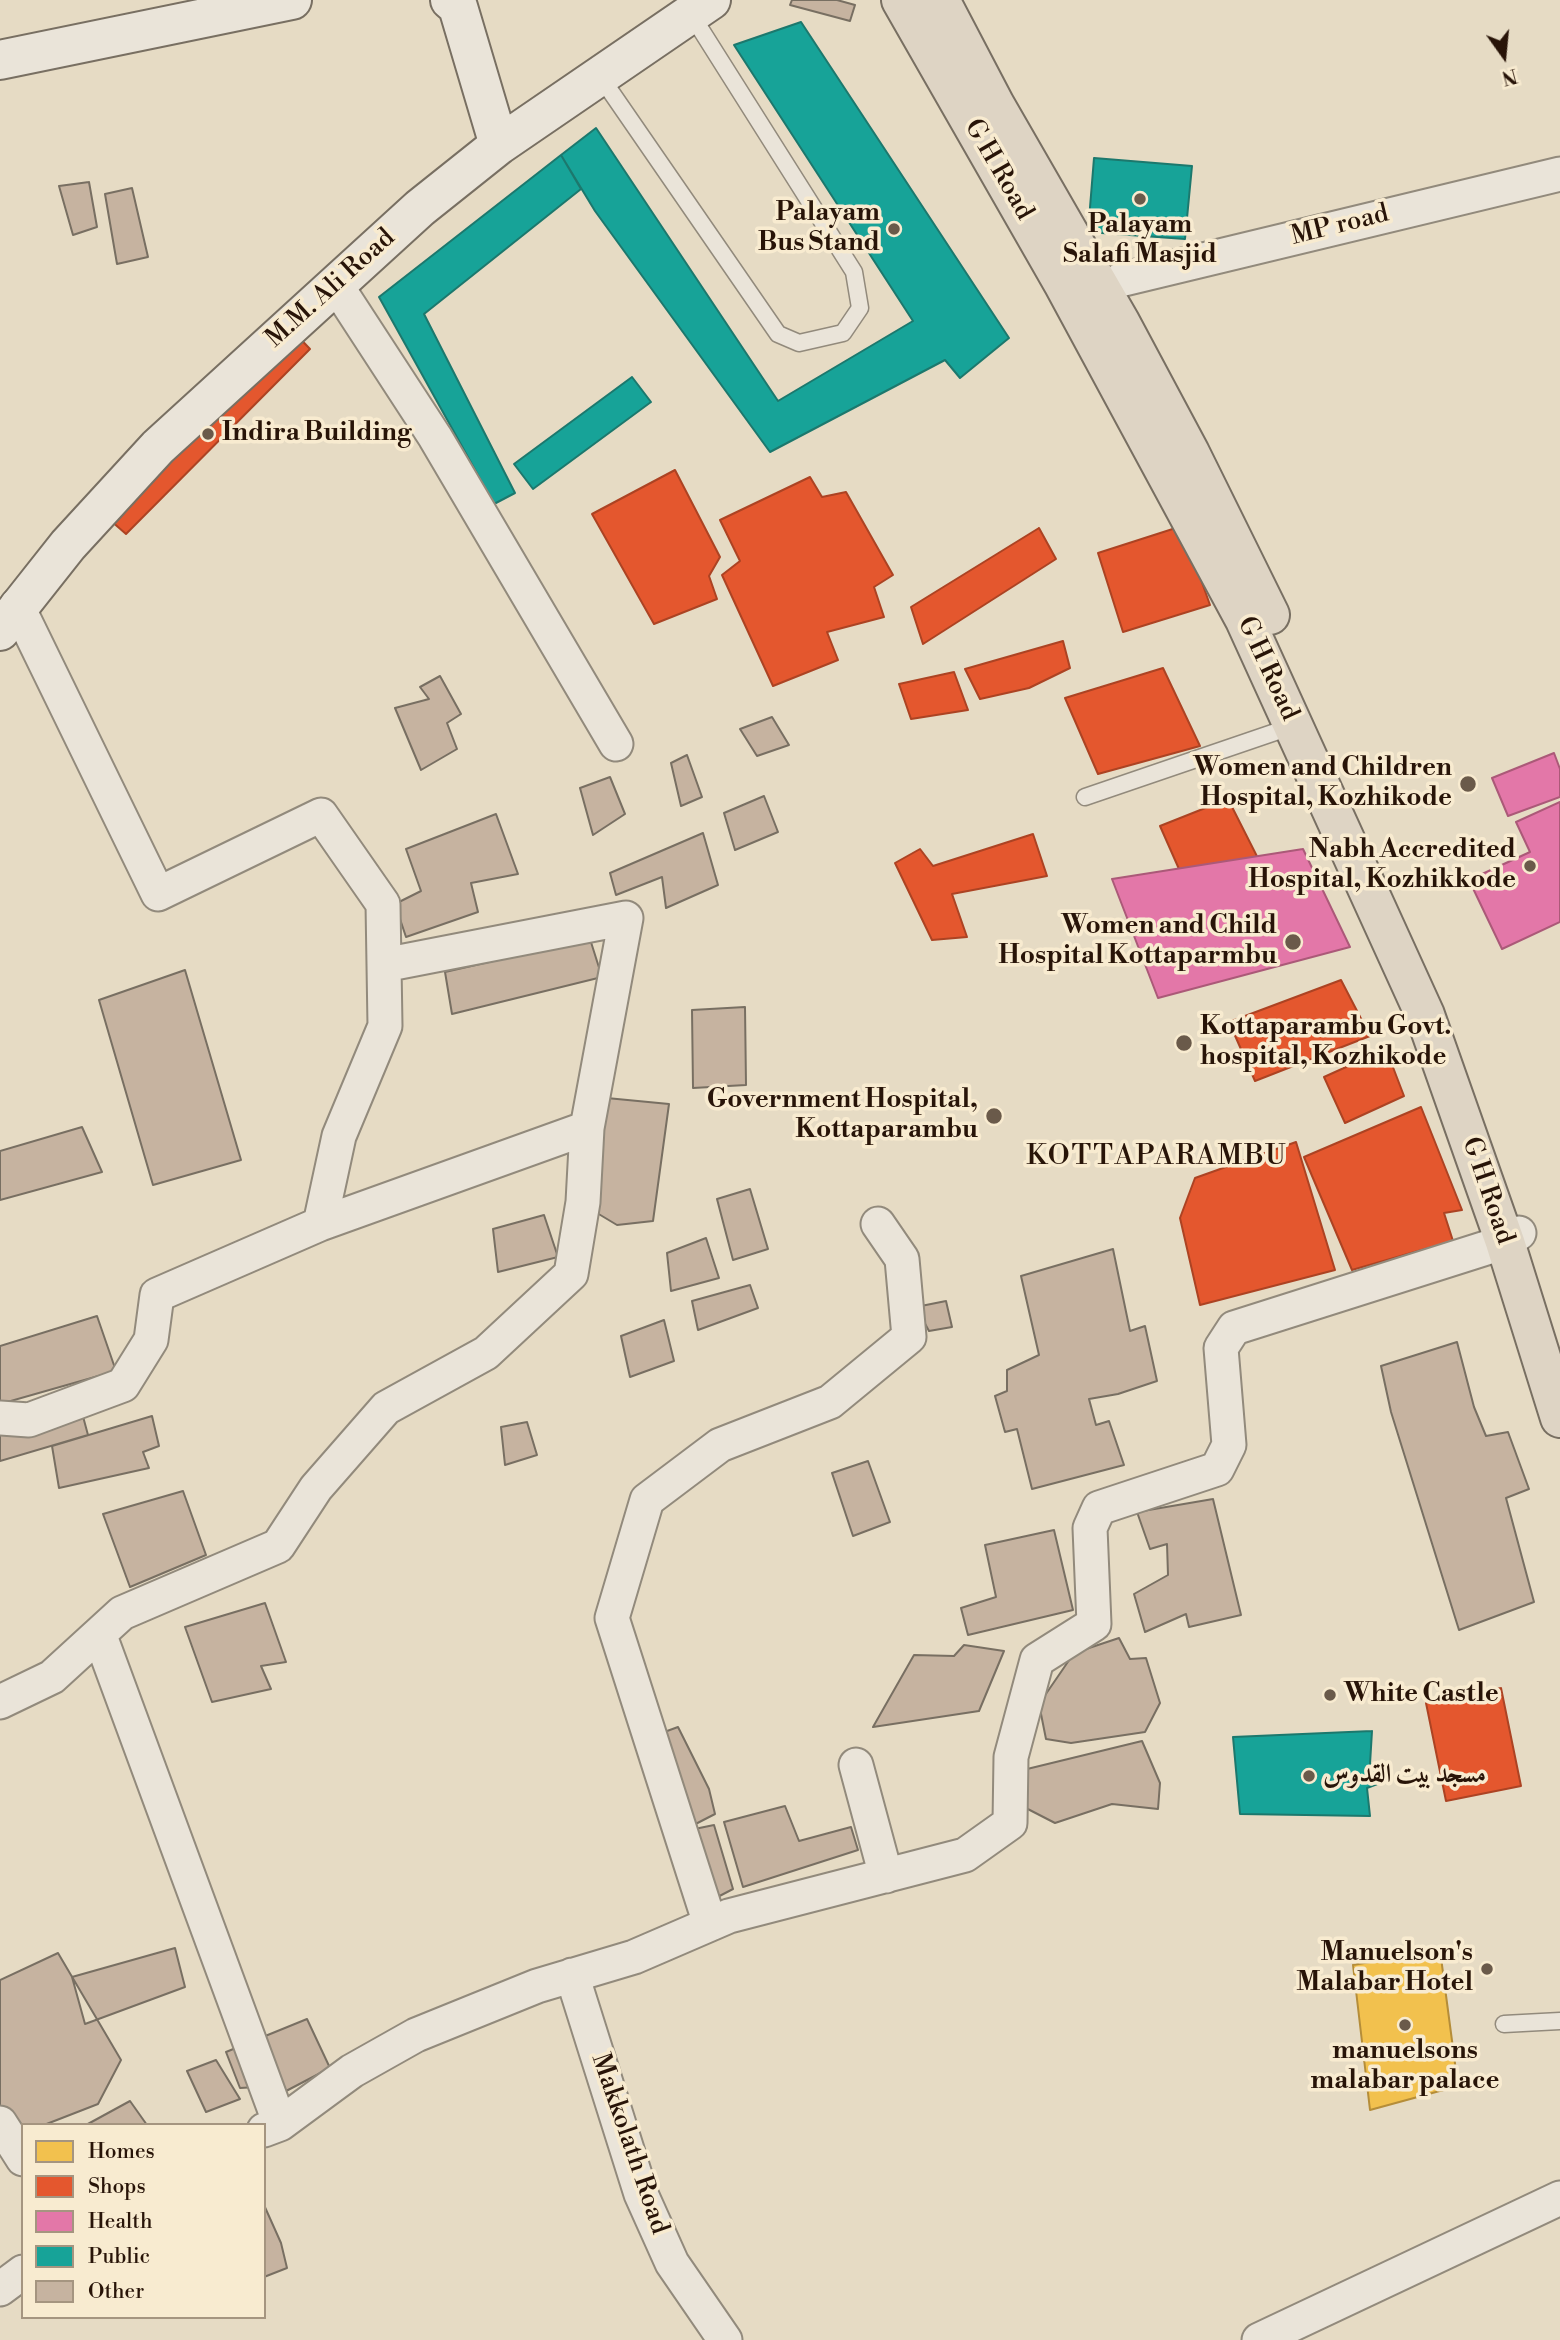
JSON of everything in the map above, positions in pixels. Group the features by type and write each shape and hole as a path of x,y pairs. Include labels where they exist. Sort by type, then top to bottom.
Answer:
{"main road":[{"path":"0,60 292,0"},
{"path":"450,0 458,7 499,145"},
{"name":"G H Road","path":"901,0 1063,283 1245,620 1425,1015 1512,1237 1560,1350"},
{"name":"G H Road","path":"940,0 1001,117 1139,357 1257,587 1443,991 1560,1418"},
{"name":"M.M. Ali Road","path":"9,618 68,545 158,447 420,208 499,145 701,7"}],"street":[{"name":"MP road","path":"1120,280 1560,174"},
{"path":"336,285 435,437 616,744"},
{"path":"9,618 158,894 321,815 383,904 385,1026 339,1136 320,1224"},
{"path":"0,1702 52,1677 100,1636 122,1612 278,1546 316,1488 386,1408 486,1353 571,1274 583,1202 587,1128 626,918 384,965"},
{"path":"0,1418 29,1420 123,1385 151,1340 157,1296 320,1224 587,1128"},
{"path":"710,1924 612,1618 647,1500 720,1445 830,1402 909,1337 902,1259 878,1224"},
{"path":"100,1636 272,2127 352,2071 416,2035 537,1986 634,1957 710,1924 965,1855 1010,1823 1011,1757 1037,1660 1094,1624 1090,1528 1099,1508 1217,1469 1229,1445 1220,1348 1234,1328 1512,1237"},
{"path":"856,1765 886,1876"},
{"name":"Makkolath Road","path":"572,1975 641,2194 672,2263 725,2340"},
{"path":"0,2123 21,2156"},
{"path":"1259,2340 1560,2198"},
{"path":"0,2289 21,2273"}],"lane":[{"path":"600,76 778,334 799,343 843,333 860,308 854,272 701,7"},
{"path":"1085,797 1293,726"},
{"path":"1504,2024 1560,2021"}],"building: Homes":[{"name":"manuelsons malabar palace","path":"1440,1950 1458,2086 1370,2110 1353,1965"}],"building: Shops":[{"name":"Indira Building","path":"292,330 310,349 126,534 110,520"},
{"path":"675,470 720,557 709,576 717,599 654,624 592,514"},
{"path":"810,477 822,497 846,492 893,575 874,587 884,617 827,632 838,660 773,686 722,575 740,561 720,520"},
{"path":"1182,526 1210,605 1123,632 1098,553"},
{"path":"1039,528 1056,559 923,644 911,607"},
{"path":"1063,641 1070,668 1029,688 980,699 965,669"},
{"path":"1163,668 1200,746 1098,774 1065,698"},
{"path":"954,672 968,710 911,719 899,684"},
{"path":"1228,799 1272,886 1198,912 1160,826"},
{"path":"1033,834 1047,876 952,894 967,937 932,940 895,863 920,849 933,866"},
{"path":"1341,980 1370,1036 1255,1081 1229,1022"},
{"path":"1386,1049 1404,1096 1345,1123 1324,1077"},
{"path":"1421,1107 1462,1210 1444,1213 1453,1241 1352,1270 1304,1157"},
{"path":"1296,1142 1335,1270 1200,1305 1180,1218 1195,1178"},
{"path":"1501,1688 1521,1786 1446,1801 1426,1703"}],"building: Health":[{"path":"1554,753 1560,769 1560,797 1508,816 1492,778"},
{"name":"Nabh Accredited Hospital, Kozhikkode","path":"1560,802 1560,922 1502,949 1469,880 1530,852 1516,822"},
{"path":"1303,849 1350,947 1158,998 1112,879"}],"building: Public":[{"name":"Palayam Bus Stand","path":"801,22 1009,338 960,378 945,360 770,452 595,211 561,155 596,128 778,401 913,321 734,45"},
{"path":"561,155 581,189 424,314 515,493 494,504 379,297"},
{"name":"Palayam Salafi Masjid","path":"1094,158 1192,166 1185,239 1088,232"},
{"path":"632,377 651,402 533,489 514,464"},
{"name":"مسجد بیت القدوس","path":"1372,1731 1370,1764 1381,1770 1380,1783 1367,1788 1370,1816 1240,1814 1233,1737"}],"building: Other":[{"path":"792,0 837,0 855,5 850,21 790,5"},
{"path":"89,182 97,227 73,235 59,186"},
{"path":"132,188 148,257 117,264 105,194"},
{"path":"440,676 461,714 447,723 457,749 421,770 395,708 429,699 420,687"},
{"path":"772,717 789,745 757,756 740,729"},
{"path":"687,755 702,797 681,806 671,763"},
{"path":"610,777 625,814 593,835 580,788"},
{"path":"764,796 778,832 735,850 724,813"},
{"path":"496,814 518,874 471,883 478,912 406,937 395,904 421,891 406,849"},
{"path":"703,833 718,885 666,908 662,877 616,895 610,873"},
{"path":"590,939 602,977 452,1014 445,972"},
{"path":"185,970 241,1160 153,1185 99,1000"},
{"path":"745,1007 746,1085 693,1088 692,1010"},
{"path":"586,1096 669,1104 653,1221 617,1225 582,1204"},
{"path":"82,1127 102,1172 0,1200 0,1151"},
{"path":"750,1189 768,1249 733,1260 717,1199"},
{"path":"544,1215 558,1257 498,1272 493,1229"},
{"path":"706,1238 719,1278 671,1291 667,1253"},
{"path":"1113,1249 1130,1331 1145,1326 1157,1381 1118,1394 1089,1399 1096,1425 1109,1421 1124,1465 1032,1489 1017,1429 1005,1432 995,1396 1007,1391 1007,1370 1039,1355 1021,1276"},
{"path":"750,1285 758,1308 698,1330 692,1301"},
{"path":"946,1301 952,1327 929,1331 916,1307"},
{"path":"97,1316 116,1371 0,1404 0,1346"},
{"path":"664,1320 674,1361 630,1377 621,1336"},
{"path":"1457,1342 1474,1407 1486,1436 1508,1432 1529,1489 1506,1498 1534,1602 1459,1630 1391,1412 1381,1366"},
{"path":"81,1409 88,1435 0,1461 0,1428"},
{"path":"152,1416 159,1446 143,1452 149,1468 59,1488 52,1446"},
{"path":"527,1422 537,1455 505,1465 501,1427"},
{"path":"868,1461 890,1522 853,1536 832,1473"},
{"path":"183,1491 206,1555 130,1587 103,1514"},
{"path":"1213,1499 1241,1615 1189,1627 1186,1614 1145,1632 1134,1594 1168,1575 1167,1544 1150,1549 1137,1512"},
{"path":"1054,1530 1073,1610 968,1635 961,1608 996,1597 985,1545"},
{"path":"265,1603 286,1662 261,1666 271,1689 212,1702 185,1627"},
{"path":"1119,1638 1130,1659 1146,1658 1160,1703 1145,1732 1071,1743 1046,1739 1039,1704 1074,1653"},
{"path":"964,1645 1004,1651 979,1711 873,1727 914,1655 954,1656"},
{"path":"678,1727 709,1789 715,1814 680,1832 637,1742"},
{"path":"1142,1741 1160,1783 1158,1809 1112,1804 1055,1823 1020,1805 1023,1770"},
{"path":"785,1806 799,1841 851,1827 858,1850 743,1887 724,1822"},
{"path":"714,1825 733,1889 708,1902 680,1832"},
{"path":"175,1948 185,1987 85,2024 72,1977"},
{"path":"58,1953 121,2060 98,2104 49,2123 21,2123 21,2132 0,2123 0,1980"},
{"path":"307,2019 330,2068 267,2101 257,2087 240,2088 226,2052"},
{"path":"216,2060 240,2099 206,2112 187,2071"},
{"path":"130,2101 146,2123 90,2123"},
{"path":"266,2209 281,2243 287,2268 266,2276"}],"place":[{"name":"Palayam Salafi Masjid","path":"1140,199"},
{"name":"Palayam Bus Stand","path":"894,229"},
{"name":"Indira Building","path":"208,434"},
{"name":"Women and Children Hospital, Kozhikode","path":"1468,784"},
{"name":"Nabh Accredited Hospital, Kozhikkode","path":"1530,866"},
{"name":"Women and Child Hospital Kottaparmbu","path":"1293,942"},
{"name":"Kottaparambu Govt. hospital, Kozhikode","path":"1184,1043"},
{"name":"Government Hospital, Kottaparambu","path":"994,1116"},
{"name":"White Castle","path":"1330,1695"},
{"name":"مسجد بیت القدوس","path":"1309,1776"},
{"name":"Manuelson's Malabar Hotel","path":"1487,1969"},
{"name":"manuelsons malabar palace","path":"1405,2025"}],"district":[{"name":"KOTTAPARAMBU","path":"1157,1157"}]}
